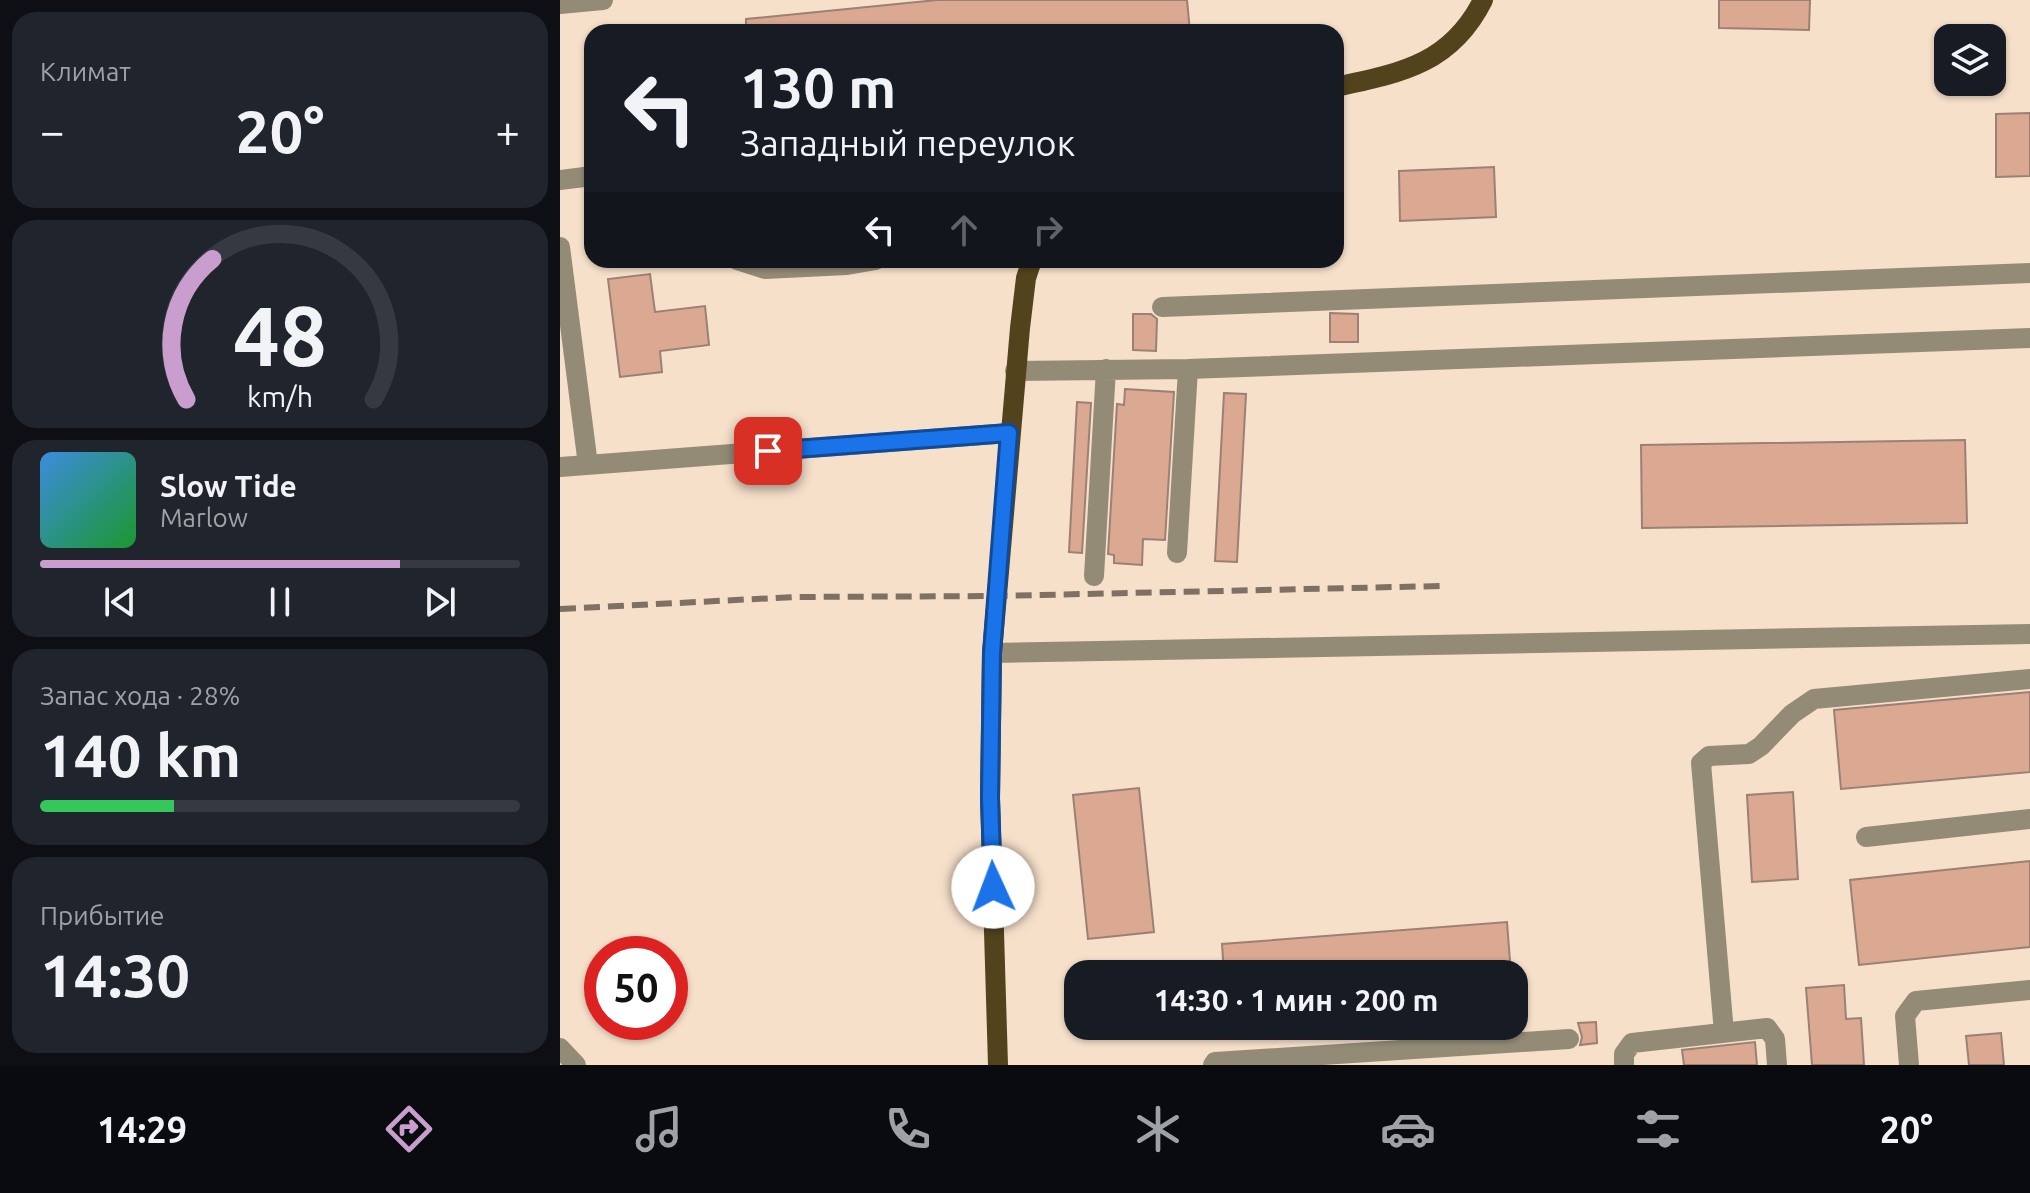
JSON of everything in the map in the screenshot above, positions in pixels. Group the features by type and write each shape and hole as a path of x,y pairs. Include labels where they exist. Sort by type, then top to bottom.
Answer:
{"main road":[{"path":"1344,85 1382,77 1434,56 1456,41 1483,0"},
{"path":"998,1065 990,798 992,653 1015,371 1029,268"}],"street":[{"path":"560,4 603,0"},
{"path":"560,180 584,177"},
{"path":"560,247 588,465"},
{"path":"762,268 786,268"},
{"path":"1162,307 2030,273"},
{"path":"1015,371 1188,369 2030,338"},
{"path":"1094,576 1106,369"},
{"path":"1177,553 1188,369"},
{"path":"560,467 1009,433"},
{"path":"992,653 2030,634"},
{"path":"1724,1033 1701,763 1709,756 1749,754 1792,714 1814,699 2030,679"},
{"path":"1866,837 2030,819"},
{"path":"1909,1065 1905,1016 1916,1001 2030,990"},
{"path":"1624,1065 1624,1054 1632,1043 1767,1028 1775,1039 1777,1065"},
{"path":"1213,1065 1215,1062 1569,1039"},
{"path":"560,1048 576,1065"}],"building":[{"path":"937,0 1187,0 1189,24 746,24 746,19"},
{"path":"1719,0 1810,0 1809,30 1719,28"},
{"path":"2030,113 2030,176 1996,177 1996,114"},
{"path":"1494,167 1496,217 1400,221 1399,171"},
{"path":"650,274 655,312 705,306 709,345 660,351 662,372 620,377 608,279"},
{"path":"1330,313 1358,314 1358,342 1330,342"},
{"path":"1133,314 1151,314 1157,319 1156,351 1133,350"},
{"path":"1125,389 1174,392 1165,540 1143,539 1142,565 1114,563 1114,555 1108,554 1117,404 1124,405"},
{"path":"1224,393 1246,394 1237,562 1215,561"},
{"path":"1077,402 1091,403 1082,553 1069,552"},
{"path":"1965,440 1967,523 1642,528 1641,445"},
{"path":"2030,692 2030,772 1841,789 1834,710"},
{"path":"1139,788 1154,932 1088,939 1073,795"},
{"path":"1793,792 1798,879 1752,882 1747,795"},
{"path":"2030,861 2030,947 1859,965 1850,880"},
{"path":"1507,922 1510,960 1223,960 1222,944"},
{"path":"1844,985 1846,1019 1861,1018 1864,1065 1812,1065 1806,988"},
{"path":"1596,1022 1597,1043 1580,1045 1582,1037 1578,1023"},
{"path":"2001,1033 2004,1065 1969,1065 1966,1036"},
{"path":"1755,1042 1757,1065 1684,1065 1682,1050"}],"railway":[{"path":"560,609 795,597 996,596 1441,586"}],"route":[{"path":"768,451 1009,433 992,653 990,798 993,887"}]}
